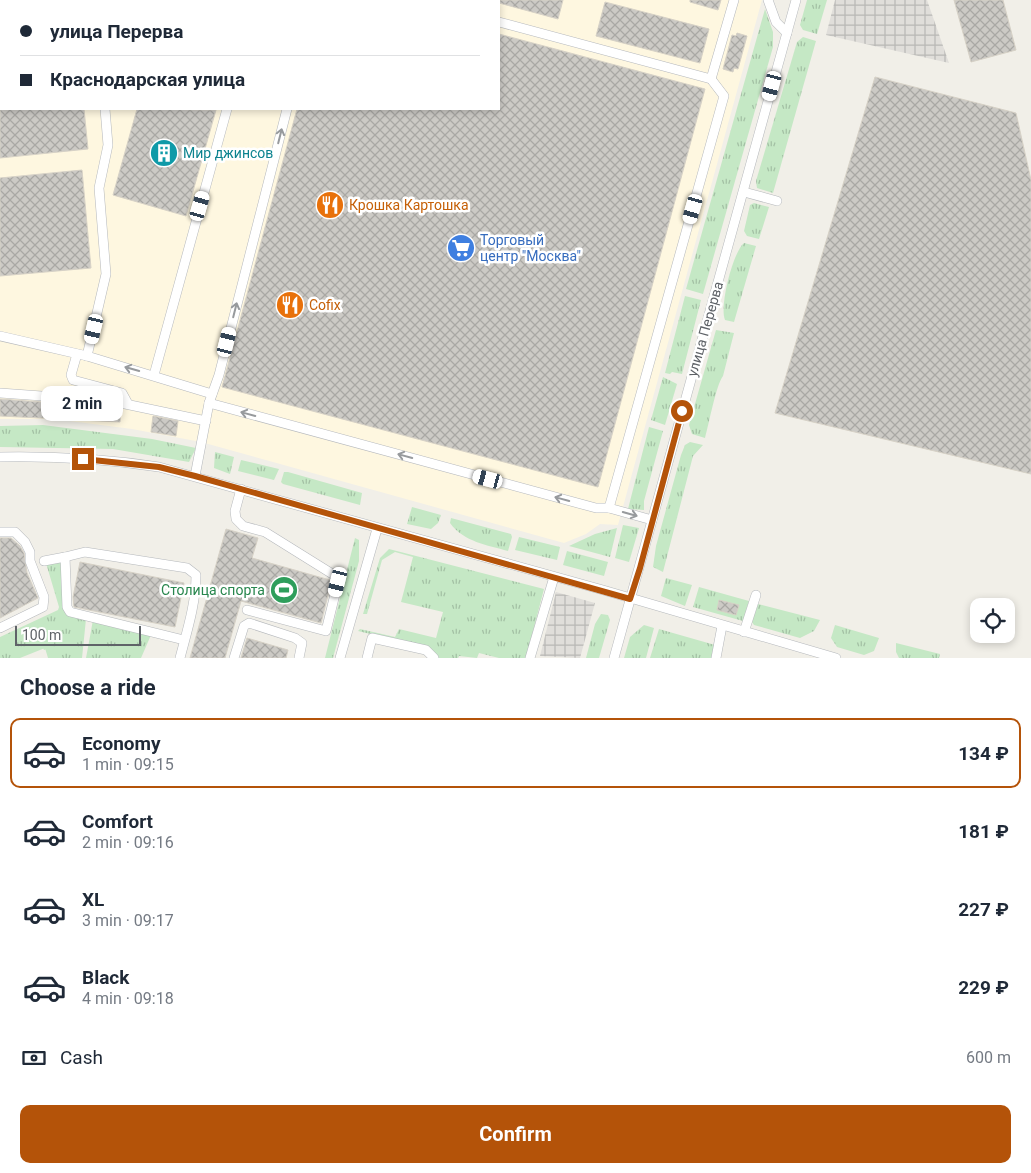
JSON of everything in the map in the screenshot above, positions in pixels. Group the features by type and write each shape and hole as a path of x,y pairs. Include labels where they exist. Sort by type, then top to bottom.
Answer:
{"street":[{"path":"711,79 734,0"},
{"path":"768,0 776,22 787,34"},
{"name":"улица Перерва","path":"614,658 796,0"},
{"path":"500,22 711,79 724,96 609,508"},
{"path":"87,356 106,274 99,188 108,145 105,110"},
{"path":"154,375 227,110"},
{"path":"195,476 209,404 287,110"},
{"path":"744,192 777,201"},
{"path":"0,336 87,356 212,394"},
{"path":"77,354 71,375 73,380 122,393 128,404"},
{"path":"0,393 128,404 206,421"},
{"path":"209,404 596,508 609,508 652,520"},
{"path":"0,457 46,456 120,461 159,467 836,658"},
{"path":"241,489 235,511 236,519 242,526 265,532 334,575 338,582 326,631 247,610"},
{"path":"340,658 377,528"},
{"path":"0,532 15,532 24,542 44,597 43,607 0,628"},
{"path":"44,561 85,552 186,568 196,575 180,658"},
{"path":"65,557 67,607 70,612 90,614 184,640"},
{"path":"530,658 554,577"},
{"path":"744,632 756,595"},
{"path":"234,658 244,626 249,623 295,638 302,643 299,658"},
{"path":"716,658 722,626"},
{"path":"367,658 372,638 426,650 434,658"}],"shaded area":[{"path":"500,0 762,0 618,525 600,524 586,534 564,543 201,442 132,429 54,419 0,419 0,110 500,110"},
{"path":"835,0 927,0 949,63 826,35"},
{"path":"556,592 595,603 580,658 540,656"}],"green space":[{"path":"807,0 827,0 817,34 803,30 800,25"},
{"path":"765,9 773,32 773,47 703,294 686,289"},
{"path":"803,37 816,41 773,193 757,188 756,181 797,42"},
{"path":"754,203 769,207 759,239 747,236 744,231 750,205"},
{"path":"744,243 756,246 734,322 725,320 725,292 736,257"},
{"path":"685,296 701,300 682,374 665,373"},
{"path":"716,330 734,333 723,376 715,396 705,438 692,434 689,425"},
{"path":"663,377 677,384 665,425 651,420"},
{"path":"43,425 152,439 196,448 189,462 113,449 0,447 0,426"},
{"path":"649,427 663,431 644,501 644,510 628,509"},
{"path":"690,442 703,445 693,456 663,572 653,567 656,546 681,455 685,445"},
{"path":"215,452 234,457 230,474 214,468"},
{"path":"241,460 279,469 274,480 238,471"},
{"path":"284,472 362,493 360,505 283,484 281,482"},
{"path":"412,507 441,515 438,523 431,529 407,524"},
{"path":"451,518 511,534 512,537 508,551 484,545 462,535 450,523"},
{"path":"623,525 639,528 629,562 615,558"},
{"path":"617,528 610,557 569,546 595,534"},
{"path":"519,537 560,547 557,560 515,550"},
{"path":"355,538 359,540 359,561 333,658 325,658"},
{"path":"389,549 544,589 526,658 499,658 479,653 477,658 459,656 458,658 437,658 407,643 358,631 360,629 395,637 399,629 436,638 443,612 401,602 413,557 395,552 382,560 367,614 363,614 380,558"},
{"path":"567,551 608,562 604,576 563,565"},
{"path":"62,562 66,614 86,619 82,658 48,658 45,648 20,658 0,658 0,637 58,610 59,607 46,563"},
{"path":"666,578 692,585 685,606 661,596"},
{"path":"699,587 749,601 743,621 693,607"},
{"path":"758,604 820,620 814,631 800,638 754,625 752,622"},
{"path":"601,614 608,615 610,620 599,658 586,658 595,624"},
{"path":"93,620 151,635 141,658 86,658"},
{"path":"46,623 55,646 44,650 34,629"},
{"path":"644,625 654,628 646,658 624,658 630,637"},
{"path":"835,625 879,638 874,651 864,655 837,647 831,638"},
{"path":"659,629 715,645 711,658 650,658"},
{"path":"896,643 940,654 939,658 899,658 896,652"}],"building":[{"path":"500,0 563,0 558,19 500,3"},
{"path":"690,0 721,0 718,10 690,2"},
{"path":"954,0 1003,0 1016,50 971,62"},
{"path":"605,2 709,29 700,63 596,36"},
{"path":"737,33 747,36 738,69 734,68 733,72 723,69 732,35 736,36"},
{"name":"Торговый центр \"Москва\"","path":"500,34 705,89 598,487 222,387 297,110 500,110"},
{"path":"875,77 1016,113 1031,180 1031,474 775,413"},
{"path":"0,110 84,110 88,149 0,158"},
{"name":"Мир джинсов","path":"137,110 216,110 186,216 113,195"},
{"path":"82,170 91,268 0,276 0,178"},
{"path":"0,399 121,409 120,422 0,416"},
{"path":"153,416 178,421 176,436 151,432"},
{"path":"226,529 258,538 252,558 330,580 331,583 321,623 241,601 225,658 190,658"},
{"path":"0,538 11,538 20,546 24,553 27,573 38,598 0,618"},
{"path":"80,562 184,583 175,627 74,607 73,597"},
{"path":"719,600 739,605 736,615 717,610"},
{"path":"247,638 288,650 286,658 241,658"}],"place":[{"name":"Мир джинсов","path":"164,153"},
{"name":"Крошка Картошка","path":"330,205"},
{"name":"Торговый центр \"Москва\"","path":"461,248"},
{"name":"Cofix","path":"290,305"},
{"name":"Столица спорта","path":"284,590"}],"route":[{"path":"83,459 120,461 159,467 195,476 630,599 682,411"}]}
